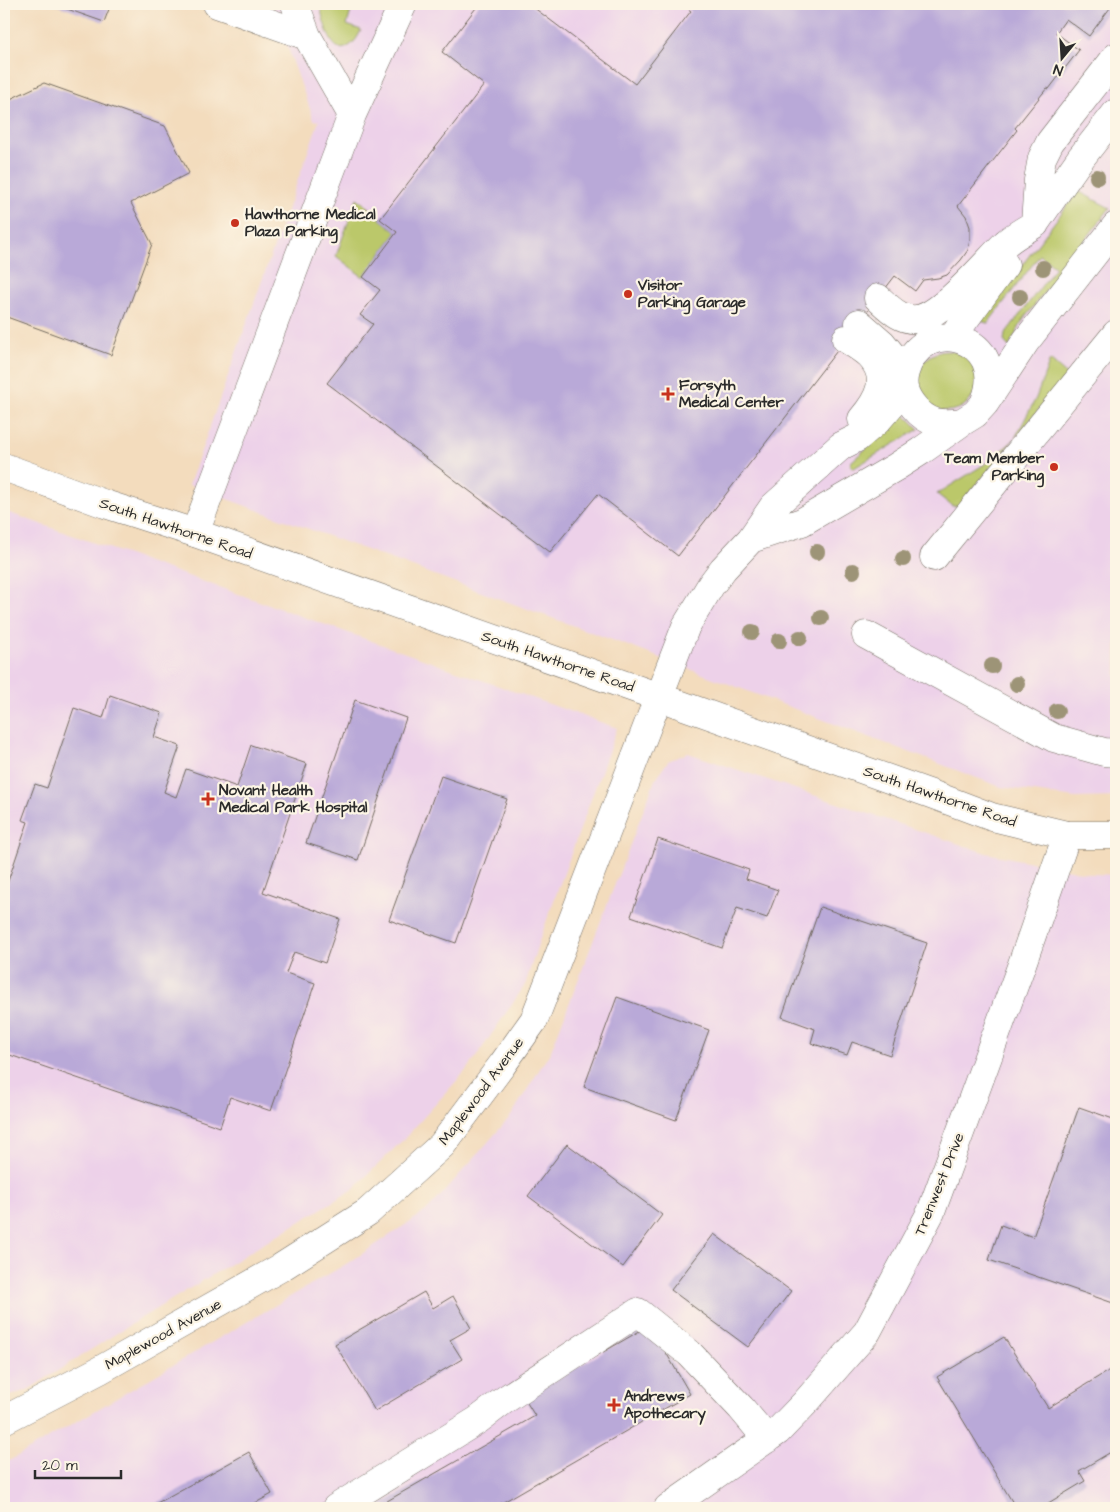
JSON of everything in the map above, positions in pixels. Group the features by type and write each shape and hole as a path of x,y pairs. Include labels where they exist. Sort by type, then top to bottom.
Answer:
{"street":[{"path":"217,4 307,36"},
{"path":"295,4 307,36 352,115"},
{"path":"195,533 352,115 403,4"},
{"path":"1035,224 1038,180 1042,158 1050,142 1116,58"},
{"path":"842,446 857,438 877,421 904,383 908,361 916,351 943,338 1035,224 1080,159 1116,113"},
{"path":"902,318 916,320 927,316 974,278 1007,242 1035,224"},
{"path":"751,539 802,522 904,462 975,414 985,403 1026,340 1116,226"},
{"path":"878,298 917,332 943,338 964,340 977,348 986,360 990,374 990,389 985,403"},
{"path":"842,446 875,402 881,383 881,376 876,363 868,355 853,331 887,349 893,356 910,402 919,413 932,421 947,424 962,422"},
{"path":"934,557 1116,334"},
{"name":"Maplewood Avenue","path":"4,1420 100,1370 280,1268 368,1212 442,1145 534,1020 686,626 710,585 722,569 751,539 773,507 842,446"},
{"name":"South Hawthorne Road","path":"4,467 659,697 992,817 1067,834 1116,836"},
{"path":"866,635 1054,738 1104,752 1116,753"},
{"name":"Trenwest Drive","path":"668,1508 778,1431 867,1332 930,1212 1019,973 1067,834"},
{"path":"336,1508 478,1420 503,1401 638,1312 689,1353 767,1439"}],"shaded area":[{"name":"Forsyth Medical Center","path":"272,4 1116,4 1116,797 1075,798 1001,787 626,645 189,485 319,121 314,120"},
{"name":"Novant Health Medical Park Hospital","path":"4,511 617,728 538,944 525,985 470,1066 404,1139 352,1190 128,1326 26,1391 4,1396"},
{"path":"688,753 986,853 1091,874 1116,875 1116,1508 4,1508 4,1464 353,1260 429,1209 511,1116 551,1051 655,780 668,761"}],"green space":[{"path":"319,4 353,4 347,25 361,30 349,46 342,49 332,42"},
{"path":"1078,191 1110,208 1023,320 1009,347 1004,341 1005,334 1056,267 1040,255 988,323 980,321"},
{"path":"357,198 397,232 363,277 336,256"},
{"path":"947,351 963,356 968,360 972,365 977,381 972,397 968,402 963,406 947,411 931,406 926,402 922,397 917,381 922,365 926,360 931,356"},
{"path":"1050,360 1066,374 1066,377 1014,439 1036,398"},
{"path":"901,411 919,429 854,468 851,466 851,462 870,445"},
{"path":"1013,441 959,506 952,506 937,494 988,462"}],"building":[{"path":"53,4 111,4 104,22"},
{"name":"Visitor Parking Garage","path":"479,4 529,4 635,84 691,11 681,4 1113,4 1089,36 1066,19 1056,33 1079,50 1049,89 1047,88 1015,128 1017,130 958,206 966,216 970,227 968,250 961,260 947,275 923,280 915,291 895,276 678,556 598,494 550,552 327,383 373,324 360,315 380,290 363,277 397,232 380,219 484,85 442,52"},
{"path":"44,83 165,126 189,173 131,203 152,244 111,355 4,316 4,102"},
{"path":"110,695 162,713 154,737 180,746 164,792 176,797 186,769 237,787 251,745 307,764 263,892 340,919 325,963 294,952 286,973 315,983 271,1111 230,1097 220,1127 4,1053 4,893 28,822 22,820 35,784 47,788 74,708 103,718"},
{"path":"355,700 406,718 358,860 306,843"},
{"path":"441,776 507,799 456,943 389,920"},
{"path":"658,839 749,870 746,879 778,890 767,918 737,908 722,948 631,916"},
{"path":"820,907 927,943 890,1055 852,1042 847,1055 811,1043 815,1029 782,1017"},
{"path":"617,997 709,1030 676,1120 584,1087"},
{"path":"1079,1107 1116,1120 1116,1304 989,1260 1001,1225 1033,1237"},
{"path":"567,1144 662,1215 623,1267 528,1196"},
{"path":"714,1234 791,1291 748,1347 671,1290"},
{"path":"424,1292 433,1308 453,1296 471,1328 450,1340 462,1359 375,1411 335,1344"},
{"path":"650,1325 690,1394 493,1508 375,1508 535,1416 524,1398"},
{"path":"1004,1337 1048,1408 1116,1366 1116,1449 1079,1471 1085,1481 1040,1508 1016,1508 937,1377"},
{"path":"249,1452 272,1494 246,1508 148,1508"}],"place":[{"name":"Hawthorne Medical Plaza Parking","path":"235,223"},
{"name":"Visitor Parking Garage","path":"628,294"},
{"name":"Forsyth Medical Center","path":"668,394"},
{"name":"Team Member Parking","path":"1054,467"},
{"name":"Novant Health Medical Park Hospital","path":"208,799"},
{"name":"Andrews Apothecary","path":"614,1405"}]}
